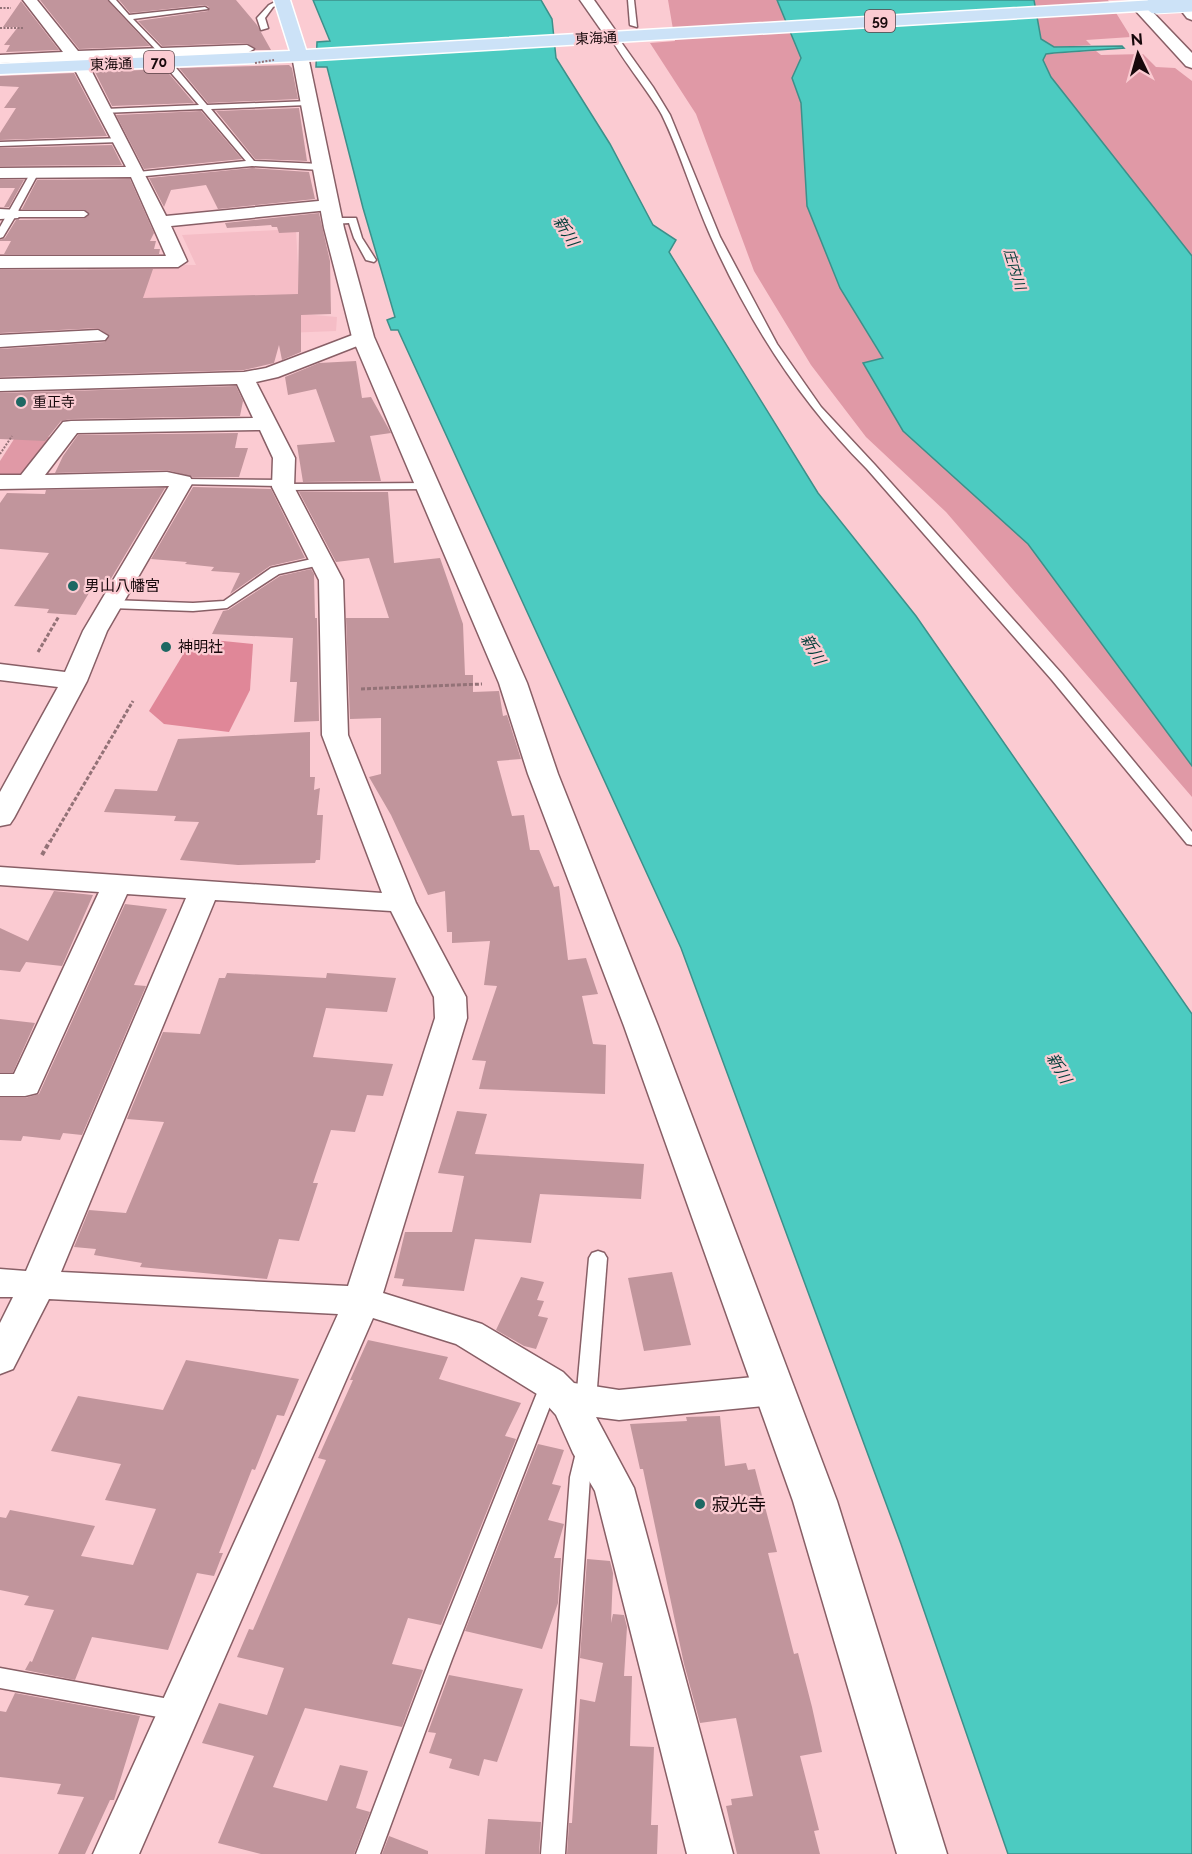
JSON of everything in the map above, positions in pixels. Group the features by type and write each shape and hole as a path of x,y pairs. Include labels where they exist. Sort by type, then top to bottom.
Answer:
{"main road":[{"path":"281,0 299,54"},
{"name":"東海通","path":"0,70 299,54 614,32 1137,3 1192,3"},
{"name":"東海通","path":"0,61 299,54"}],"street":[{"path":"30,0 72,56"},
{"path":"587,0 614,32"},
{"path":"1181,0 1192,15"},
{"path":"1137,3 1192,63"},
{"path":"0,61 159,51 250,57"},
{"path":"299,54 331,213 351,300 363,337 513,683 543,774 641,1026 776,1390 815,1501 922,1854"},
{"path":"0,70 83,70 250,57"},
{"path":"0,262 178,261 138,173 83,70"},
{"path":"0,172 138,173"},
{"path":"160,222 331,213"},
{"path":"0,341 98,336"},
{"path":"0,385 244,378 271,373 363,337"},
{"path":"116,1854 362,1301 451,1018 450,997 402,903 335,735 331,580 284,485 284,458 244,378"},
{"path":"27,482 71,427 267,424"},
{"path":"0,482 167,479 182,482 95,631 74,681 0,818"},
{"path":"12,674 74,681"},
{"path":"0,876 402,903"},
{"path":"0,1085 25,1084 117,884"},
{"path":"0,1359 37,1286 204,890"},
{"path":"0,1283 362,1301 469,1334 567,1394 619,1405 776,1390"},
{"path":"567,1394 587,1442 614,1488 710,1854"}],"lane":[{"path":"112,0 159,51"},
{"path":"264,28 261,18 271,6 281,0"},
{"path":"631,0 614,32 660,104 700,203 746,297 799,386 844,442 871,467 1057,677 1192,841"},
{"path":"128,17 205,9"},
{"path":"169,65 252,163"},
{"path":"105,111 307,102"},
{"path":"0,144 120,140"},
{"path":"138,173 252,163 321,167"},
{"path":"0,235 6,214 35,172"},
{"path":"331,213 353,220 358,238 371,260"},
{"path":"6,214 84,214"},
{"path":"182,482 429,486"},
{"path":"111,604 193,608 227,604 275,571 321,561"},
{"path":"368,1854 441,1659 567,1394 598,1258"},
{"path":"553,1854 580,1477 587,1442"},
{"path":"0,1678 180,1711"}],"path":[{"path":"250,57 299,54"},
{"path":"0,454 12,436"},
{"path":"12,674 59,616"},
{"path":"333,690 513,683"},
{"path":"29,878 133,701"}],"shaded area":[{"path":"668,0 777,0 801,58 792,78 801,103 807,206 840,288 883,359 863,363 903,431 1028,544 1192,766 1192,797 946,512 866,437 811,365 754,271 696,114 650,43 675,41"},
{"path":"1034,0 1108,0 1131,37 1086,40 1091,45 1054,47 1041,39"},
{"path":"1096,51 1101,55 1143,54 1156,67 1175,68 1192,81 1192,256 1051,77 1042,60 1046,54"},
{"path":"296,229 300,306 303,314 337,317 336,331 103,340 106,330 80,331 86,314 70,313 90,264 196,265 182,235"},
{"path":"16,436 51,437 20,475 0,475 0,461"},
{"path":"193,638 253,644 250,690 229,732 164,724 149,711"}],"water":[{"name":"新川","path":"313,0 541,0 552,19 556,58 610,144 653,225 676,240 669,252 818,493 916,616 1192,1014 1192,1854 1008,1854 901,1544 681,948 398,330 391,330 387,320 395,317 363,208 327,67 316,67 317,42 330,41"},
{"name":"庄内川","path":"777,0 1034,0 1041,39 1054,47 1122,46 1124,48 1046,54 1043,60 1051,77 1192,256 1192,766 1028,544 903,431 863,363 883,358 840,288 807,206 801,103 792,78 801,58"}],"building":[{"path":"40,0 107,0 150,46 79,49"},
{"path":"119,0 236,0 257,25 271,50 256,50 247,43 162,46 138,21 208,11 209,7 205,5 130,13"},
{"path":"21,1 59,50 6,52 10,45 4,45 18,27 3,27"},
{"path":"289,65 292,68 298,99 208,103 179,68"},
{"path":"165,69 194,103 112,106 95,72"},
{"path":"74,73 107,136 0,140 0,133 16,108 4,108 19,87 0,86 0,76"},
{"path":"299,108 307,161 255,159 216,111"},
{"path":"201,111 242,159 144,169 116,115"},
{"path":"112,145 122,165 0,166 0,148"},
{"path":"252,168 309,172 315,199 218,209 206,185 171,190 164,207 149,178"},
{"path":"130,179 154,233 150,241 156,241 154,249 160,249 159,254 4,254 11,241 0,240 5,238 16,220 84,219 90,214 84,209 22,209 37,180"},
{"path":"0,180 24,180 9,207 4,207 15,188 0,188"},
{"path":"319,213 330,261 331,314 301,315 301,352 282,360 279,345 274,363 244,370 0,377 0,349 105,342 110,336 98,328 0,333 0,270 153,269 143,298 298,294 299,232 279,233 277,227 271,225 227,228 225,223"},
{"path":"356,361 362,398 371,397 391,433 370,436 381,481 303,482 297,445 335,442 316,389 288,395 285,377 319,363"},
{"path":"236,386 243,401 240,416 71,419 61,421 45,441 0,439 0,393"},
{"path":"238,433 235,448 248,448 239,477 193,477 167,470 55,473 63,456 78,435"},
{"path":"193,487 271,489 305,558 270,566 230,594 240,573 211,571 214,567 185,564 187,562 151,559"},
{"path":"165,488 109,582 96,581 76,615 47,613 49,609 14,606 49,553 0,549 0,503 7,493 45,494 46,490"},
{"path":"299,492 388,492 394,563 440,558 463,624 465,675 473,675 473,692 499,691 503,716 507,715 521,759 497,761 512,816 524,815 530,850 539,850 554,887 559,886 568,960 586,958 598,994 582,996 593,1044 606,1045 605,1094 479,1089 486,1061 472,1060 497,986 484,985 490,941 452,943 452,932 447,932 445,891 428,895 391,815 369,777 381,774 381,718 350,719 346,618 389,618 369,558 336,562"},
{"path":"311,569 314,574 315,618 317,618 319,721 294,722 297,682 290,682 293,638 212,634 223,611 280,576"},
{"path":"310,732 310,777 315,777 314,790 320,788 317,815 323,815 320,860 316,860 315,863 238,865 180,860 199,822 174,821 176,816 104,812 115,789 157,791 178,739"},
{"path":"54,891 93,895 62,966 26,962 20,972 0,970 0,928 28,941"},
{"path":"125,904 167,909 134,985 146,986 82,1135 63,1133 60,1140 23,1136 21,1141 0,1140 0,1098 25,1098 39,1094"},
{"path":"227,973 326,978 327,973 396,978 387,1012 326,1008 313,1057 393,1064 383,1096 367,1095 355,1132 331,1130 313,1183 318,1183 299,1241 279,1239 267,1279 140,1267 142,1263 94,1255 96,1249 74,1247 89,1210 126,1213 164,1122 127,1119 163,1032 200,1034 219,978 225,978"},
{"path":"0,1019 35,1023 13,1072 0,1072"},
{"path":"457,1111 487,1114 475,1154 644,1164 641,1199 540,1194 531,1243 475,1239 464,1291 402,1286 404,1279 394,1278 405,1232 452,1232 464,1176 438,1173"},
{"path":"672,1272 691,1345 644,1351 628,1278"},
{"path":"521,1277 544,1282 537,1300 544,1301 538,1316 548,1318 536,1349 524,1346 496,1330"},
{"path":"368,1340 448,1357 439,1379 521,1403 505,1436 516,1439 441,1625 408,1618 392,1664 423,1670 402,1727 305,1708 273,1787 327,1801 340,1765 368,1771 356,1808 370,1812 354,1854 261,1854 218,1843 254,1756 202,1743 219,1703 267,1715 284,1668 237,1657 249,1629 253,1630 326,1460 318,1458"},
{"path":"186,1360 299,1379 284,1416 277,1415 255,1470 252,1469 219,1553 223,1553 214,1576 197,1573 168,1650 92,1637 75,1680 25,1670 30,1661 32,1662 54,1610 24,1605 29,1596 0,1590 0,1517 6,1518 10,1510 95,1526 81,1556 133,1565 156,1509 105,1500 121,1464 51,1451 78,1396 163,1410"},
{"path":"720,1416 725,1466 746,1463 748,1470 755,1469 777,1552 768,1553 794,1654 798,1653 822,1752 800,1756 819,1830 814,1831 820,1854 737,1854 726,1806 732,1805 731,1799 753,1796 736,1718 700,1723 684,1664 643,1469 640,1469 630,1424 687,1421 686,1417"},
{"path":"538,1444 564,1450 552,1484 561,1486 548,1520 564,1524 554,1558 561,1558 558,1603 542,1649 465,1631"},
{"path":"587,1559 610,1561 613,1573 611,1623 613,1614 624,1615 627,1627 624,1676 632,1676 630,1746 654,1747 651,1825 658,1825 657,1854 567,1854 569,1823 572,1823 580,1699 595,1702 603,1663 580,1658"},
{"path":"449,1675 523,1689 497,1762 484,1759 479,1776 449,1768 452,1759 429,1753 436,1733 428,1732"},
{"path":"15,1693 140,1716 114,1800 110,1800 85,1854 58,1854 84,1797 57,1794 61,1784 0,1777 0,1711 6,1712"},
{"path":"488,1819 541,1822 539,1854 485,1854"},
{"path":"389,1836 428,1851 428,1854 382,1854"}],"place":[{"name":"重正寺","path":"21,402"},
{"name":"男山八幡宮","path":"73,586"},
{"name":"神明社","path":"166,647"},
{"name":"寂光寺","path":"700,1504"}]}
